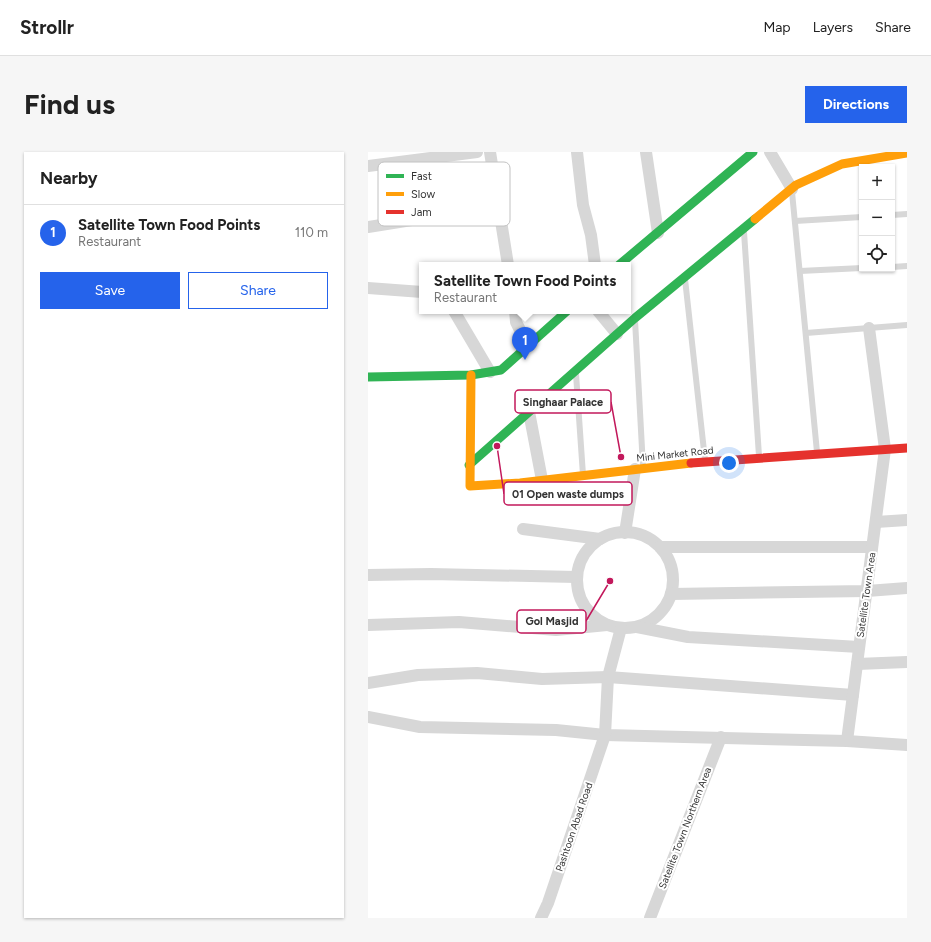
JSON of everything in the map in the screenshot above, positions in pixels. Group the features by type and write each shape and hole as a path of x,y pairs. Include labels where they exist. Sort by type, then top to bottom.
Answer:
{"street":[{"path":"399,162 477,152"},
{"path":"490,152 492,162"},
{"path":"576,152 583,205 591,235 595,262"},
{"path":"646,152 658,233"},
{"path":"623,262 752,152"},
{"path":"770,152 792,189"},
{"path":"469,465 635,318 796,185 842,164 907,153"},
{"path":"368,166 378,165"},
{"path":"368,227 378,225"},
{"path":"502,226 508,262"},
{"path":"368,288 419,292"},
{"path":"456,314 490,372"},
{"path":"515,314 516,322 528,346"},
{"path":"368,377 471,376 501,370 564,314"},
{"path":"600,314 617,334"},
{"name":"Satellite Town Area","path":"847,741 885,449 869,328"},
{"path":"469,465 471,376"},
{"path":"529,412 542,480"},
{"name":"Mini Market Road","path":"469,465 470,486 542,480 705,461 907,448"},
{"path":"625,533 639,469"},
{"path":"876,522 907,520"},
{"path":"523,529 600,539"},
{"path":"606,625 593,617 583,606 577,592 576,577 580,562 588,549 600,539 614,533 631,532 647,537 660,547 669,561 673,577 671,594 664,609 652,620 637,627"},
{"path":"660,547 872,547"},
{"path":"368,575 431,574 576,577"},
{"path":"671,594 867,591 907,588"},
{"path":"368,625 459,622 556,630 606,625 622,628 637,627 688,637 859,648"},
{"name":"Pashtoon Abad Road","path":"541,918 548,903 605,735 608,677 622,628"},
{"path":"857,664 907,662"},
{"path":"368,683 418,675 477,673 542,679 608,677 853,695"},
{"path":"368,718 420,727 556,730 605,735 847,741 907,745"},
{"name":"Satellite Town Northern Area","path":"650,918 721,737"}],"lane":[{"path":"792,189 817,454"},
{"path":"895,215 907,214"},
{"path":"795,221 859,216"},
{"path":"744,228 759,458"},
{"path":"895,266 907,266"},
{"path":"800,272 859,268"},
{"path":"685,277 705,461"},
{"path":"635,318 639,469"},
{"path":"806,333 907,325"},
{"path":"576,371 584,475"}],"traffic: fast":[{"path":"623,262 753,152"},
{"path":"469,465 635,318 755,219"},
{"path":"368,377 471,375 501,370 564,314"}],"traffic: slow":[{"path":"755,219 796,185 842,164 907,153"},
{"path":"471,375 470,486 520,483 691,463"}],"traffic: jam":[{"path":"691,463 907,448"}],"place":[{"name":"Satellite Town Food Points","path":"525,360"},
{"name":"01 Open waste dumps","path":"497,446"},
{"name":"Singhaar Palace","path":"621,457"},
{"name":"Gol Masjid","path":"610,581"}]}
